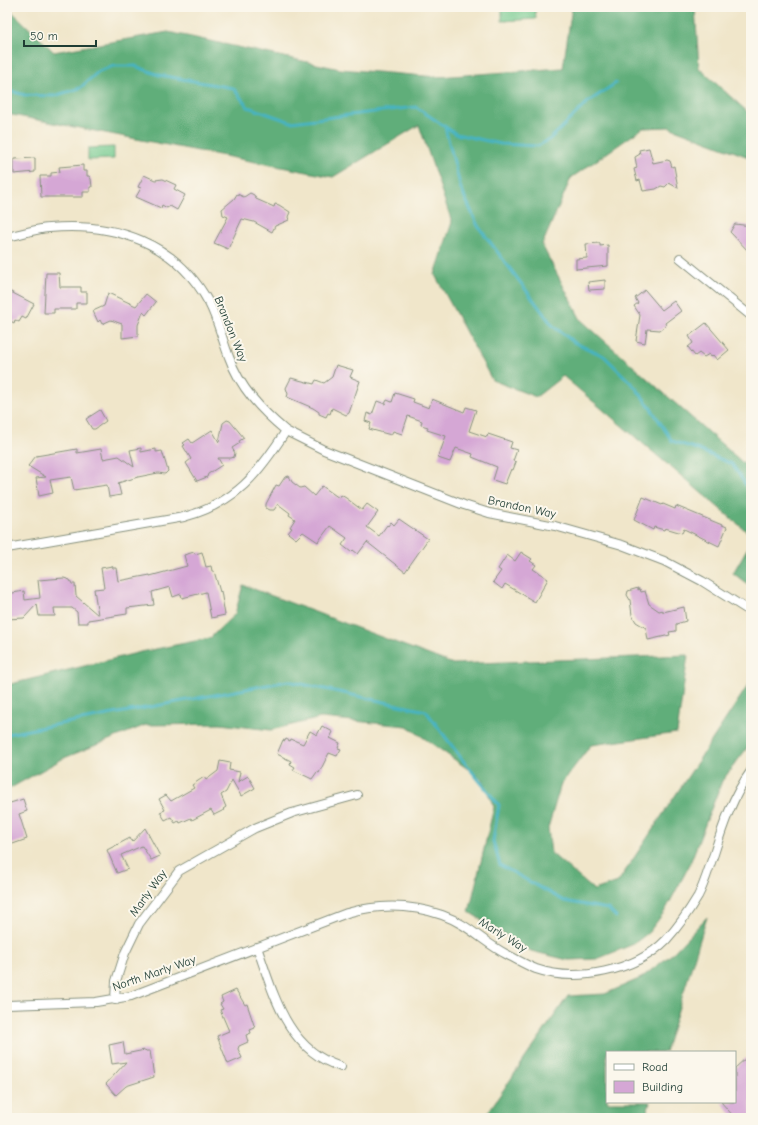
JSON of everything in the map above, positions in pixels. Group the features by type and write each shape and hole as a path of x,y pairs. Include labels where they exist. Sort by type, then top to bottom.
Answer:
{"street":[{"name":"Brandon Way","path":"7,237 48,228 76,227 119,231 144,240 168,256 190,277 208,302 219,327 231,362 244,389 259,407 286,431 324,450 464,505 489,513 555,526 622,545 664,561 751,612"},
{"path":"680,258 751,316"},
{"path":"7,548 184,518 201,513 226,500 244,486 258,471 286,431"},
{"name":"Marly Way","path":"257,947 347,913 367,907 393,906 424,909 455,920 478,934 505,954 536,969 566,974 579,974 606,972 628,965 665,941 698,895 724,822 742,784 751,771"},
{"name":"Marly Way","path":"115,1000 116,981 125,953 139,924 179,871 255,828 292,813 357,795"},
{"path":"257,947 279,1009 293,1033 320,1058 341,1067"},
{"name":"North Marly Way","path":"7,1005 115,1000 130,996 257,947"}],"green space":[{"path":"7,7 54,52 168,32 340,69 437,77 563,68 572,7 695,7 699,68 751,115 751,158 669,127 643,128 571,178 542,245 581,320 751,470 751,535 563,376 536,397 492,380 435,275 452,222 419,125 333,177 7,114"},
{"path":"502,7 535,7 536,19 502,21"},
{"path":"114,147 114,159 88,160 88,148"},
{"path":"751,542 751,587 733,573"},
{"path":"243,585 453,664 688,655 677,733 591,745 561,784 548,828 551,853 594,890 618,882 751,681 751,743 722,781 689,866 665,911 649,932 634,944 597,959 568,960 531,951 469,912 494,807 482,779 407,726 321,718 271,730 220,724 146,725 64,758 7,790 7,685 141,652 210,638 235,614"},
{"path":"707,917 665,1051 606,1051 606,1103 650,1103 645,1118 484,1118 568,996 605,994 641,978 672,954"}],"building":[{"path":"649,148 653,163 667,160 670,161 672,167 674,166 678,188 669,183 665,187 661,186 656,189 643,191 640,180 637,181 634,169 637,168 635,157 640,154 639,150"},
{"path":"35,158 35,172 14,174 14,159"},
{"path":"83,165 83,171 87,171 87,176 91,179 92,187 90,187 90,192 83,192 83,197 41,197 40,176 51,176 51,173 60,172 59,167"},
{"path":"144,175 155,180 163,179 176,185 174,189 185,195 177,210 170,206 167,208 162,205 161,208 136,197 141,188 138,187"},
{"path":"250,193 254,195 256,199 274,207 275,204 279,205 290,212 288,217 289,220 275,226 272,232 254,222 242,219 228,249 214,243 228,217 223,215 222,209 234,199 237,194 244,197"},
{"path":"735,224 751,226 751,254 730,232"},
{"path":"600,243 600,246 608,245 608,266 576,269 576,259 587,258 586,244"},
{"path":"46,273 59,273 60,287 81,287 81,292 87,292 87,303 76,303 76,309 54,309 54,313 44,313"},
{"path":"605,280 605,289 589,290 588,282"},
{"path":"7,290 34,304 26,319 22,317 19,322 15,320 14,323 7,319"},
{"path":"645,290 662,310 674,301 681,311 665,323 666,325 660,330 647,329 645,343 636,341 640,315 634,306 638,303 635,298"},
{"path":"108,293 136,306 146,294 156,302 146,315 143,312 138,325 138,336 122,338 122,324 111,320 102,324 100,320 98,322 93,311 104,306"},
{"path":"706,323 729,350 717,360 713,355 711,357 709,354 704,357 699,353 695,356 688,347 693,343 689,336"},
{"path":"336,365 353,370 350,377 360,381 349,413 346,415 332,408 330,414 328,413 326,417 319,414 319,412 313,408 287,397 288,394 286,388 291,378 314,384 316,380 324,383 332,377"},
{"path":"395,393 414,399 413,402 429,408 432,399 464,412 466,407 476,410 469,431 487,437 488,434 512,442 510,448 517,450 513,461 516,462 513,470 511,469 505,484 493,480 497,467 472,457 473,454 456,448 450,462 438,458 446,436 427,430 428,427 421,425 422,421 408,416 402,434 393,431 391,435 369,429 371,423 365,421 367,413 372,415 377,401 385,404 387,400 392,402"},
{"path":"100,410 106,421 95,429 92,429 86,419"},
{"path":"227,420 230,421 244,438 239,441 240,443 232,448 235,453 234,457 218,458 222,465 208,474 207,477 197,481 186,463 191,459 183,446 185,445 183,443 189,439 192,443 212,430 219,442 223,423"},
{"path":"141,448 141,452 156,449 156,452 162,451 168,471 165,474 158,473 118,483 121,495 109,497 107,485 74,490 71,477 50,480 53,493 39,496 36,478 46,477 28,466 36,456 77,449 77,453 101,449 103,459 119,456 134,467 130,450"},
{"path":"289,476 292,482 300,488 304,487 314,496 322,486 339,498 341,495 346,498 362,510 367,504 378,512 367,527 379,536 387,525 388,526 391,522 394,525 399,519 428,539 405,572 367,542 358,554 353,550 351,552 342,545 347,538 330,526 318,542 303,532 296,539 288,533 292,528 290,527 295,519 289,515 290,513 278,504 274,510 266,508 266,504 276,485 279,486 285,477"},
{"path":"643,497 675,509 676,506 727,527 719,546 684,529 682,533 665,528 664,530 654,527 653,530 634,520"},
{"path":"194,552 195,554 202,552 206,567 211,566 212,571 214,571 220,592 221,591 225,615 211,618 206,592 182,598 181,594 173,597 170,587 152,592 154,605 127,608 127,614 88,620 88,623 78,623 77,612 72,608 54,608 55,616 39,616 37,604 24,618 7,619 7,594 24,591 25,600 40,598 38,580 64,578 70,580 72,584 75,584 76,596 98,615 94,589 104,588 101,568 112,566 113,568 116,568 118,581 150,576 187,566 184,555"},
{"path":"521,552 532,559 530,561 536,565 533,569 548,579 535,602 505,584 502,589 493,582 501,571 498,569 507,555 515,561"},
{"path":"638,588 641,592 645,591 649,604 659,611 663,610 663,612 684,607 686,621 676,624 676,631 669,632 670,635 648,640 646,628 636,622 632,615 630,600 627,595 628,591"},
{"path":"322,726 333,732 330,738 340,743 338,748 341,749 337,756 329,753 319,773 317,772 312,779 293,770 295,767 290,764 291,761 277,754 283,740 285,741 286,739 290,741 291,739 303,744 310,731 317,735"},
{"path":"220,761 230,763 229,770 240,772 238,782 248,776 255,788 241,796 232,780 226,792 221,795 226,807 223,809 224,810 214,815 211,810 192,820 191,818 180,823 179,821 175,823 171,817 165,820 160,812 165,810 159,799 166,795 171,801 194,788 192,785 204,777 206,780 218,771"},
{"path":"23,799 27,811 19,814 27,839 7,846 7,804"},
{"path":"145,828 160,856 151,860 142,846 121,855 128,869 117,873 107,850 130,838 132,842"},
{"path":"236,990 245,1005 247,1004 255,1028 250,1030 251,1033 246,1035 248,1042 239,1046 238,1049 242,1058 228,1064 217,1036 229,1031 220,1010 223,1009 220,1004 223,1002 221,997"},
{"path":"123,1042 125,1054 145,1050 150,1051 154,1077 126,1086 116,1095 106,1084 126,1062 112,1064 109,1045"},
{"path":"746,1058 751,1064 751,1118 735,1118 722,1103 736,1103 736,1067"}],"waterway":[{"path":"7,90 25,95 54,96 80,88 99,71 113,66 135,66 159,75 233,88 248,107 291,122 416,107 456,134 501,144 538,146 550,139 588,102 616,83"},
{"path":"445,127 461,189 478,226 553,326 575,343 604,356 636,388 672,441 694,448 732,464 748,488"},
{"path":"7,734 288,681 426,711 499,805 493,841 500,865 564,901 608,909 616,917"}]}
